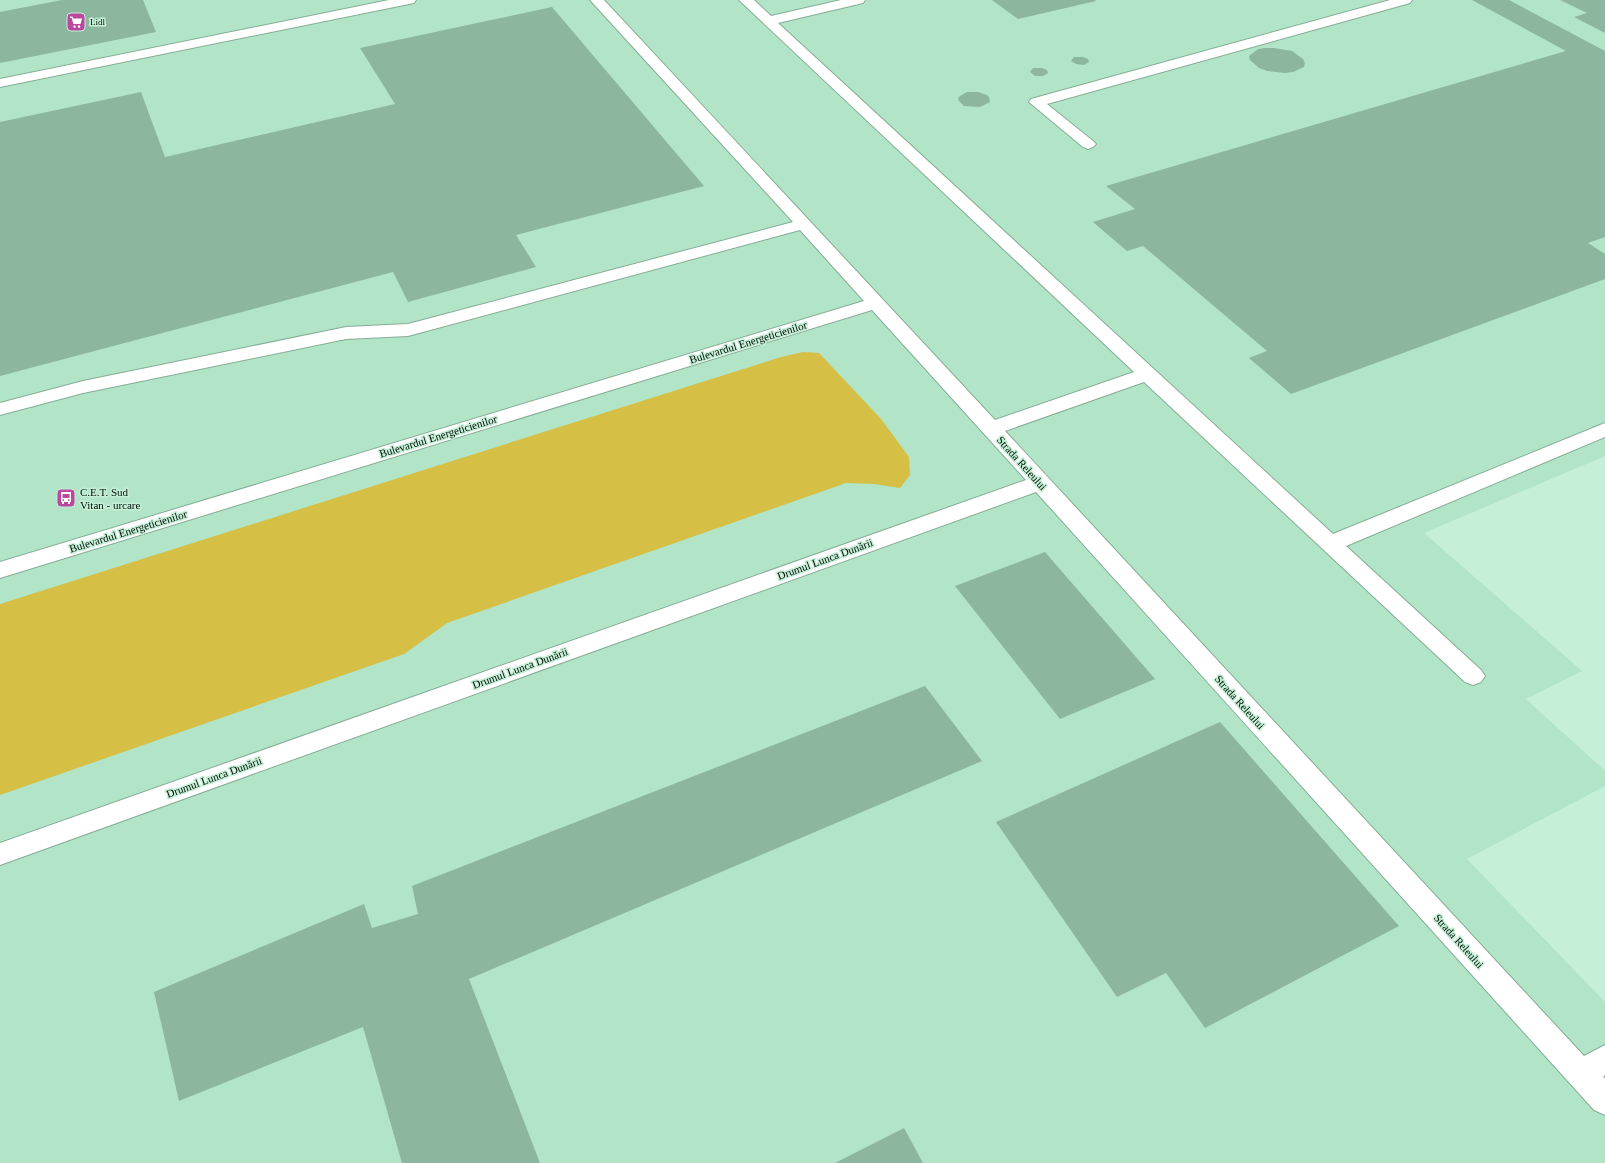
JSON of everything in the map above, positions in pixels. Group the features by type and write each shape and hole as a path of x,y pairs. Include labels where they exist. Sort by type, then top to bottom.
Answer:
{"street":[{"path":"0,83 328,11 409,0"},
{"name":"Strada Releului","path":"597,0 804,224 1039,483 1605,1100"},
{"path":"746,0 1473,676"},
{"path":"768,21 858,0"},
{"path":"1088,144 1036,102 1404,0"},
{"path":"0,408 82,387 346,332 408,330 804,224"},
{"name":"Bulevardul Energeticienilor","path":"0,570 876,303"},
{"path":"991,429 1147,374"},
{"path":"1330,544 1605,430"},
{"name":"Drumul Lunca Dunării","path":"0,854 1039,483"},
{"path":"1581,1074 1605,1059"}],"shaded area":[{"path":"0,0 1605,0 1605,456 1424,533 1582,671 1526,699 1605,771 1605,786 1467,859 1605,1002 1605,1163 0,1163"},
{"path":"803,352 819,353 881,419 909,457 910,475 900,488 874,484 846,483 447,623 404,654 0,795 0,604 781,357"}],"building":[{"name":"Lidl","path":"62,0 143,0 156,32 0,63 0,12"},
{"path":"992,0 1095,0 1096,1 1018,19"},
{"path":"1472,0 1509,0 1605,51 1605,237 1588,243 1605,254 1605,279 1291,394 1249,358 1267,351 1143,246 1127,251 1093,222 1135,209 1106,186 1566,51"},
{"path":"1560,0 1605,0 1605,33 1574,17 1587,13"},
{"path":"552,7 704,186 516,235 536,267 408,302 393,272 0,376 0,122 141,92 165,157 395,104 360,48"},
{"path":"1265,48 1292,51 1303,59 1305,63 1304,67 1293,72 1285,73 1267,71 1259,68 1250,60 1249,56 1258,49"},
{"path":"1074,57 1083,57 1088,59 1089,62 1084,65 1076,64 1071,61"},
{"path":"1033,68 1042,68 1047,70 1048,73 1043,76 1035,76 1030,72"},
{"path":"967,92 978,92 987,95 990,102 980,107 964,106 958,98"},
{"path":"1045,552 1155,679 1060,719 955,586"},
{"path":"925,686 982,761 469,979 540,1163 402,1163 363,1027 179,1101 154,992 364,904 372,928 418,914 412,886"},
{"path":"1220,722 1399,926 1205,1028 1166,973 1117,997 996,822"},
{"path":"904,1128 923,1163 835,1163"}],"place":[{"name":"Lidl","path":"76,22"},
{"name":"C.E.T. Sud Vitan - urcare","path":"66,498"}]}
